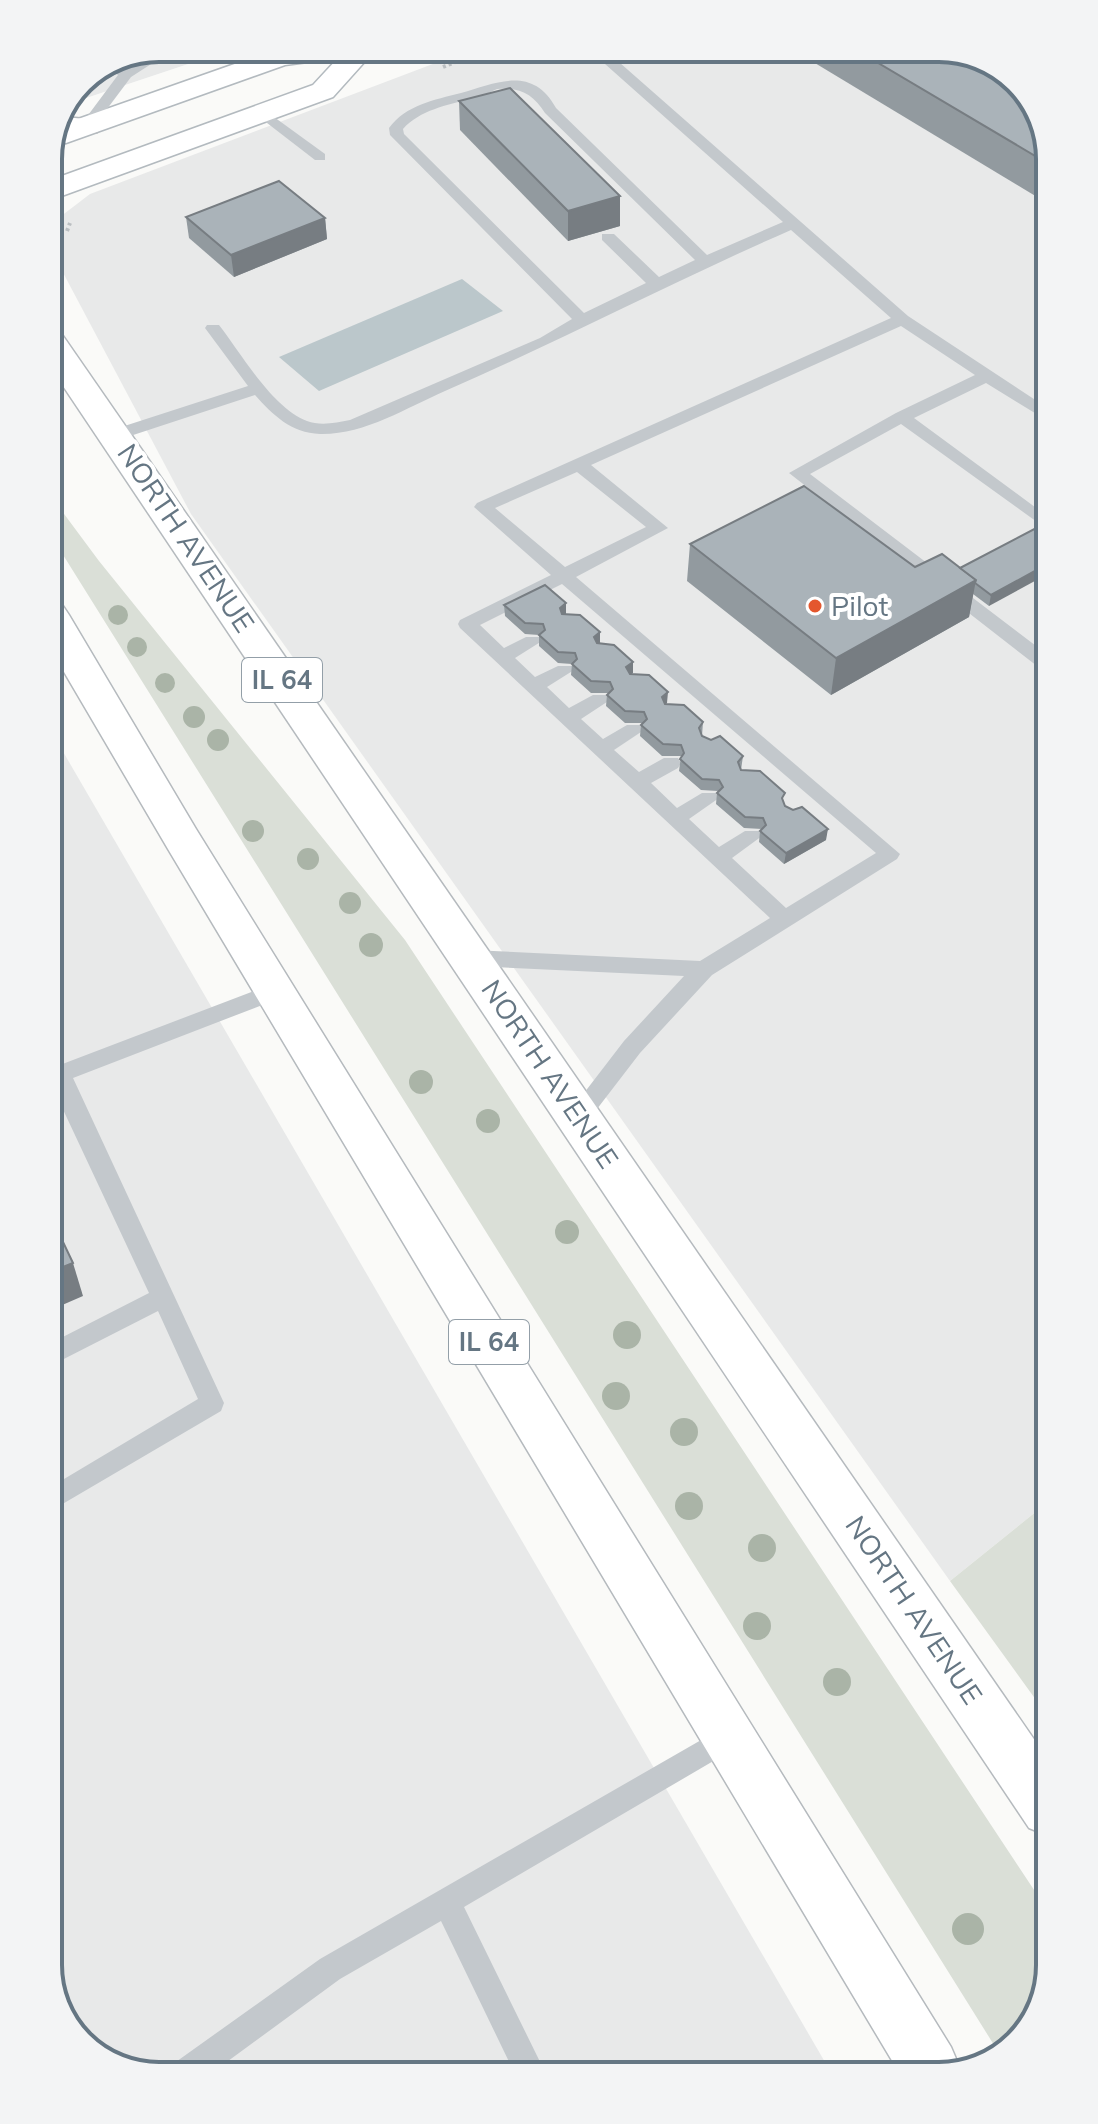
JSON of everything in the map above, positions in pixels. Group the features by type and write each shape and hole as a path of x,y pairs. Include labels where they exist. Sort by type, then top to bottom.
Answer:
{"main road":[{"path":"74,126 265,62"},
{"path":"62,187 323,91 350,62"},
{"name":"NORTH AVENUE","path":"62,359 1036,1790"},
{"name":"IL 64","path":"62,635 926,2062"}],"lane":[{"path":"610,62 902,319 1036,408"},
{"path":"74,126 121,70"},
{"path":"582,320 397,135 396,128 408,117 498,84 527,87 546,99 550,110 705,261"},
{"path":"476,93 476,102 490,116"},
{"path":"263,113 320,157"},
{"path":"213,328 258,388 293,423 322,431 354,425 546,341 582,320 705,261 794,223"},
{"path":"608,237 657,284"},
{"path":"579,1116 632,1047 704,969 890,854 741,727 695,697 660,668 593,610 563,575 483,507 902,319"},
{"path":"987,376 798,473 1036,656"},
{"path":"115,435 258,388"},
{"path":"902,417 1036,516"},
{"path":"578,464 659,528 467,624 784,919"},
{"path":"503,656 533,641"},
{"path":"533,686 565,670"},
{"path":"569,717 600,700"},
{"path":"721,736 741,727"},
{"path":"602,748 634,730"},
{"path":"760,770 779,759"},
{"path":"637,782 671,763"},
{"path":"803,807 823,797"},
{"path":"676,818 709,798"},
{"path":"718,857 752,836"},
{"path":"471,958 704,969"},
{"path":"62,1074 275,991"},
{"path":"62,1088 212,1403 62,1493"},
{"path":"62,1349 163,1297"},
{"path":"202,2062 330,1969 729,1737"},
{"path":"447,1903 525,2062"}],"shaded area":[{"path":"159,62 194,62 83,99 95,86 128,67"},
{"path":"438,62 945,62 976,69 1010,94 1023,111 1034,140 1036,159 1036,1512 950,1581 191,514 62,271 62,215 90,194"},
{"path":"462,279 503,311 319,391 279,357"},
{"path":"62,511 405,940 1036,1893 1033,1990 1020,2019 994,2045 62,553"},
{"path":"62,750 825,2062 153,2062 128,2057 111,2049 82,2024 75,2013 64,1984 62,1965"},
{"path":"1036,1512 1036,1700 950,1581"}],"building":[{"path":"877,62 945,62 982,72 998,82 1016,100 1029,122 1036,156"},
{"path":"510,88 620,196 568,211 459,101"},
{"path":"279,181 325,218 231,255 186,217"},
{"path":"804,486 915,567 942,554 976,580 836,658 690,544"},
{"name":"Pilot","path":"1036,528 1036,570 991,595 960,568"},
{"path":"545,585 566,603 560,608 562,614 580,615 600,632 594,637 597,643 614,645 633,662 626,667 630,674 649,675 668,692 662,697 665,704 684,705 703,722 699,728 702,736 711,740 720,736 743,756 738,762 741,770 760,771 785,793 782,798 785,806 793,810 802,807 828,829 786,853 760,831 766,825 763,818 745,817 717,793 723,787 719,780 702,779 680,759 684,753 681,745 663,744 641,725 647,719 644,712 625,711 607,695 613,689 610,682 591,681 572,664 577,659 575,653 558,652 539,635 545,630 543,624 525,623 504,605"},
{"path":"62,1240 73,1263 62,1267"}],"place":[{"name":"Pilot","path":"815,606"}]}
